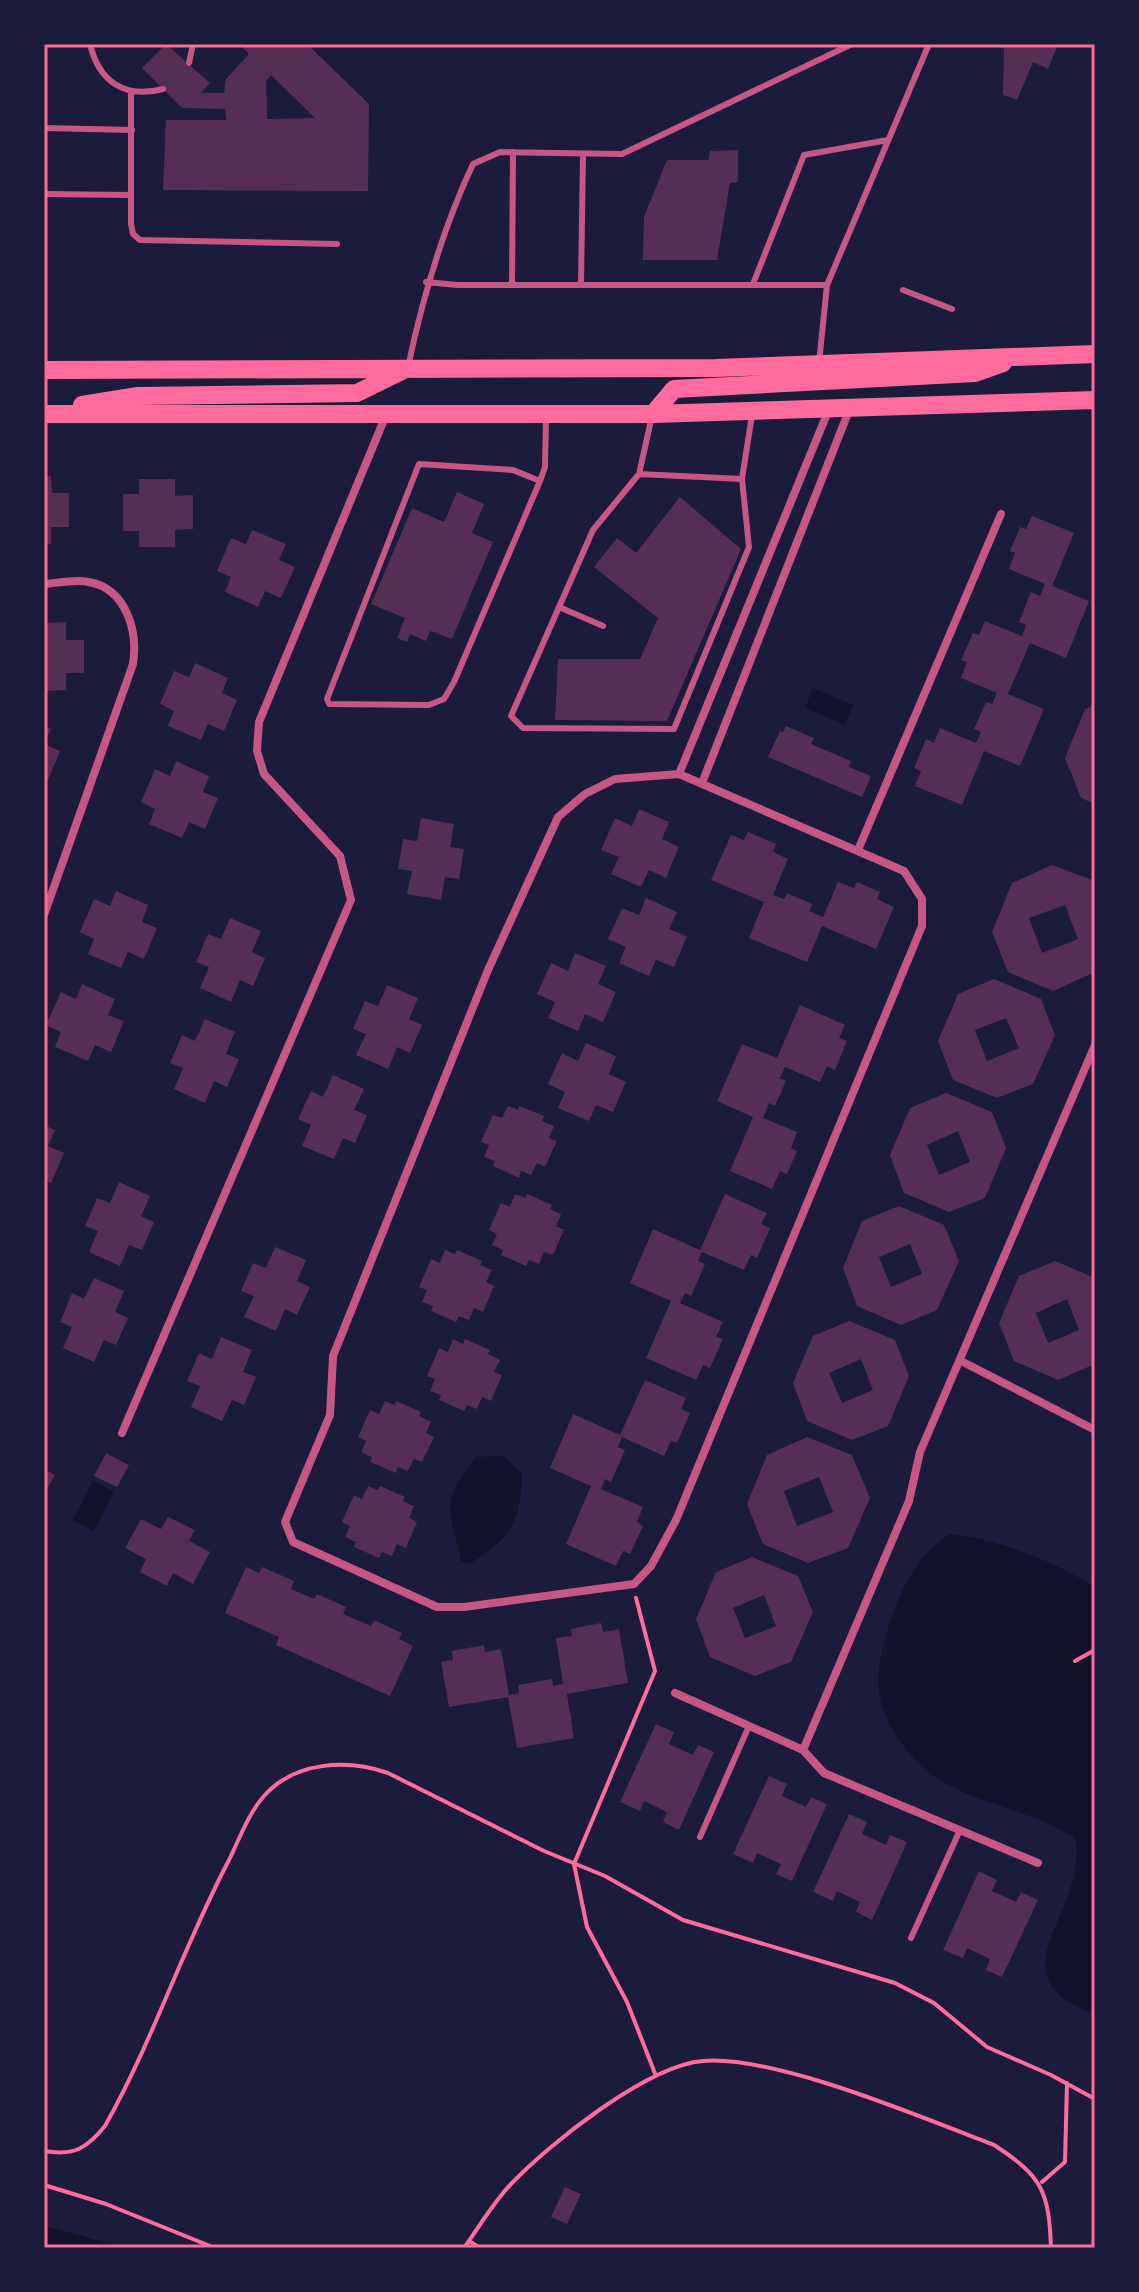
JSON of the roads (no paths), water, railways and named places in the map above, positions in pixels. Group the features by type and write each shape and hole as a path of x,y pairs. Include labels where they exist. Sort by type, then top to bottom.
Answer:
{"main road":[{"path":"44,370 819,364 1095,354"},
{"path":"653,414 674,389 975,373 1020,357"},
{"path":"44,412 138,396 357,393 408,368"},
{"path":"44,412 653,414 1095,400"}],"street":[{"path":"702,783 850,408"},
{"path":"679,774 829,409"},
{"path":"122,1433 351,900 340,856 264,774 257,751 259,722 387,415"},
{"path":"858,850 1001,514"},
{"path":"44,584 83,581 107,590 132,621 136,642 133,664 44,915"},
{"path":"679,774 702,783 904,871 922,899 922,926 676,1520 651,1566 632,1584 464,1607 437,1607 293,1542 285,1522 330,1415 333,1356 488,970 558,817 585,794 615,779 679,774"},
{"path":"803,1750 909,1501 920,1452 1095,1045"},
{"path":"961,1361 1095,1430"},
{"path":"675,1693 803,1750 824,1773 1038,1863"}],"lane":[{"path":"81,44 90,44 96,67 111,83 131,92 163,89"},
{"path":"189,63 193,44"},
{"path":"408,368 426,282 450,214 473,164 500,152 622,154 852,44"},
{"path":"819,364 827,285 929,44"},
{"path":"131,92 133,234 140,240 337,244"},
{"path":"44,128 132,130"},
{"path":"753,284 804,155 888,140"},
{"path":"512,285 513,152"},
{"path":"581,284 583,154"},
{"path":"44,194 131,195"},
{"path":"426,282 827,285"},
{"path":"903,290 952,309"},
{"path":"653,414 639,474 593,530 511,716 523,728 674,729 749,547 742,479 752,411"},
{"path":"540,481 513,470 419,464 327,699 329,704 429,705 444,699 540,481 545,467 546,414"},
{"path":"639,474 742,479"},
{"path":"559,607 603,626"},
{"path":"700,1837 749,1726"},
{"path":"911,1938 960,1830"}]}
